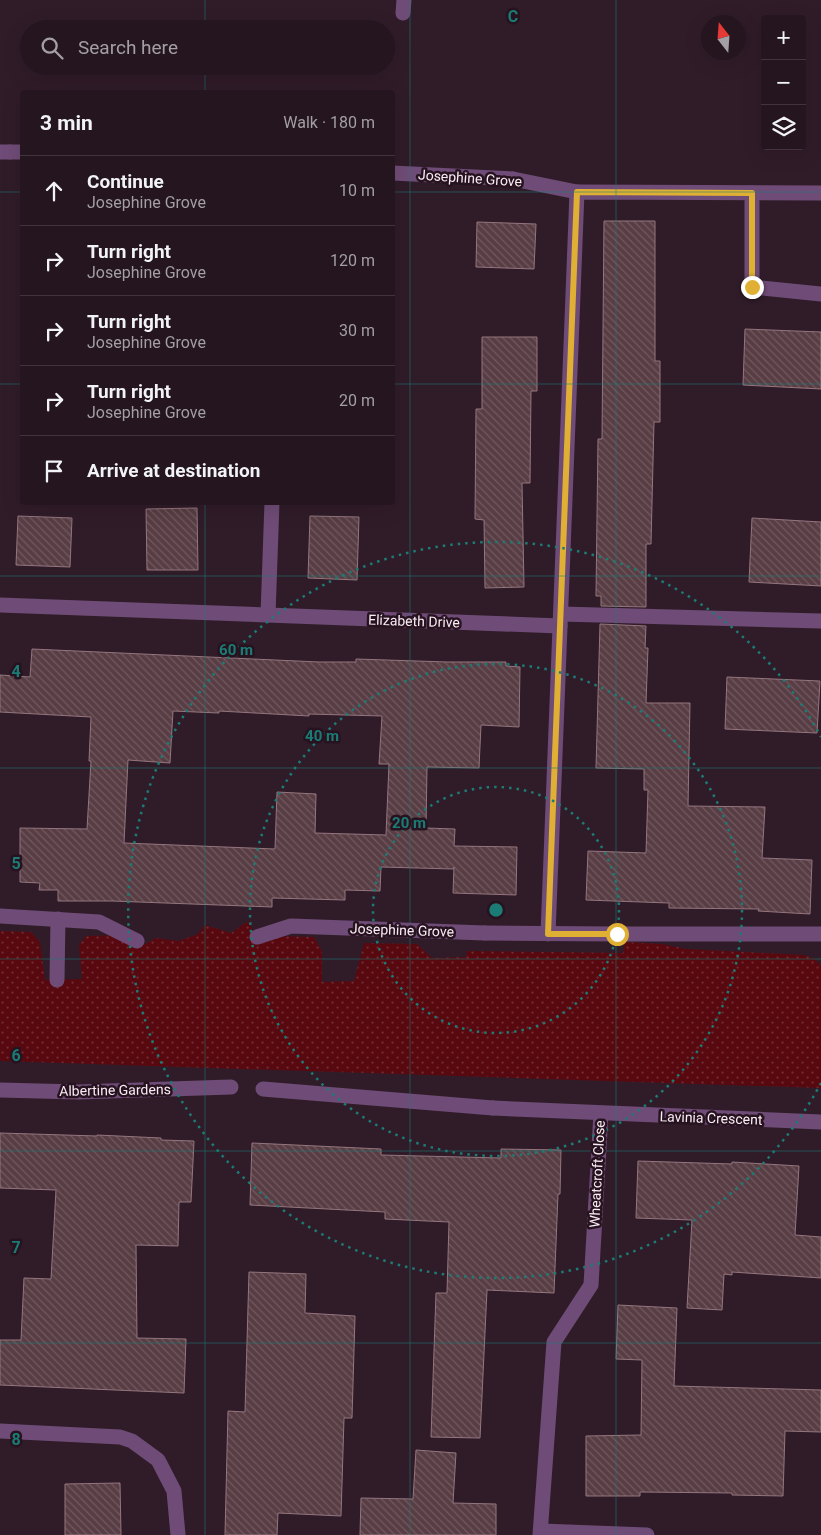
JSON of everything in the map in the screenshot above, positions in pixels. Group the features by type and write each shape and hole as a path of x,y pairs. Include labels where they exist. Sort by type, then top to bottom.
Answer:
{"street":[{"name":"Josephine Grove","path":"395,173 513,178 577,192 821,193"},
{"path":"548,934 577,192"},
{"path":"752,193 752,287 821,294"},
{"path":"268,615 272,505"},
{"name":"Elizabeth Drive","path":"0,605 268,615 821,622"},
{"path":"0,916 99,922 137,940"},
{"path":"57,980 58,919"},
{"name":"Josephine Grove","path":"257,938 291,926 548,934 821,934"},
{"name":"Albertine Gardens","path":"0,1090 78,1092 231,1087"},
{"name":"Wheatcroft Close","path":"264,1089 493,1108 601,1113 591,1285 554,1342 540,1533"},
{"name":"Lavinia Crescent","path":"601,1113 821,1122"},
{"path":"0,1431 120,1437 132,1441 158,1460 174,1491 178,1535"},
{"path":"540,1533 647,1535"}],"shaded area":[{"path":"248,921 260,944 274,936 314,937 322,951 322,982 354,981 364,943 417,944 432,958 466,957 467,951 623,953 625,942 662,944 686,949 804,955 815,959 821,966 821,1088 0,1061 0,931 31,932 40,942 45,980 82,979 79,945 86,936 117,935 141,946 156,938 179,941 198,934 205,925 231,933"}],"building":[{"path":"604,221 655,221 655,361 660,361 660,422 654,422 651,544 646,544 646,607 601,606 601,596 596,596 598,439 602,439"},
{"path":"477,222 536,224 534,269 476,267"},
{"path":"745,329 821,332 821,389 743,385"},
{"path":"482,337 537,337 537,391 531,391 530,483 522,483 524,587 485,588 484,520 475,519 476,409 482,409"},
{"path":"197,508 198,570 147,570 146,509"},
{"path":"18,516 72,518 70,567 16,565"},
{"path":"310,516 359,517 357,580 308,578"},
{"path":"752,518 821,522 821,586 749,582"},
{"path":"600,624 646,626 645,648 648,648 646,703 690,703 688,806 765,807 762,858 812,860 810,914 758,911 759,909 669,908 669,903 586,900 588,851 646,853 648,790 644,790 644,769 596,768"},
{"path":"32,649 319,662 356,662 356,659 506,662 506,666 520,667 519,727 481,725 479,768 427,767 426,828 455,829 454,846 517,847 516,895 453,893 454,867 453,869 381,867 380,891 345,890 345,900 272,898 272,907 112,901 58,901 58,890 39,890 40,883 20,882 20,828 87,829 91,761 89,761 91,717 0,712 0,675 30,677","holes":["173,711 219,713 219,711 309,716 309,714 382,716 379,764 389,764 386,835 315,833 316,794 277,792 275,849 124,843 128,760 170,763"]},
{"path":"727,677 820,681 817,733 725,729"},
{"path":"0,1133 97,1135 194,1141 191,1202 179,1202 178,1246 136,1245 137,1338 186,1339 184,1393 0,1385 0,1340 21,1340 24,1278 51,1279 56,1190 0,1188"},
{"path":"252,1143 381,1149 381,1155 501,1158 501,1149 561,1150 554,1293 487,1290 480,1438 431,1437 436,1293 447,1293 449,1222 385,1219 385,1212 250,1205"},
{"path":"638,1161 732,1164 732,1162 799,1166 795,1235 821,1237 821,1278 732,1272 732,1275 724,1274 722,1310 687,1308 692,1220 636,1218"},
{"path":"249,1272 306,1274 305,1313 355,1316 352,1418 344,1418 341,1516 278,1513 277,1535 225,1535 228,1411 245,1412"},
{"path":"618,1305 677,1308 674,1386 821,1390 821,1432 785,1431 783,1496 732,1495 732,1493 640,1492 640,1496 586,1496 586,1436 641,1435 642,1360 616,1359"},
{"path":"416,1450 456,1453 453,1503 496,1504 496,1535 360,1535 361,1498 413,1499"},
{"path":"120,1483 121,1535 65,1535 65,1484"}],"route":[{"path":"617,934 548,934 577,192 752,193 752,287"}]}
